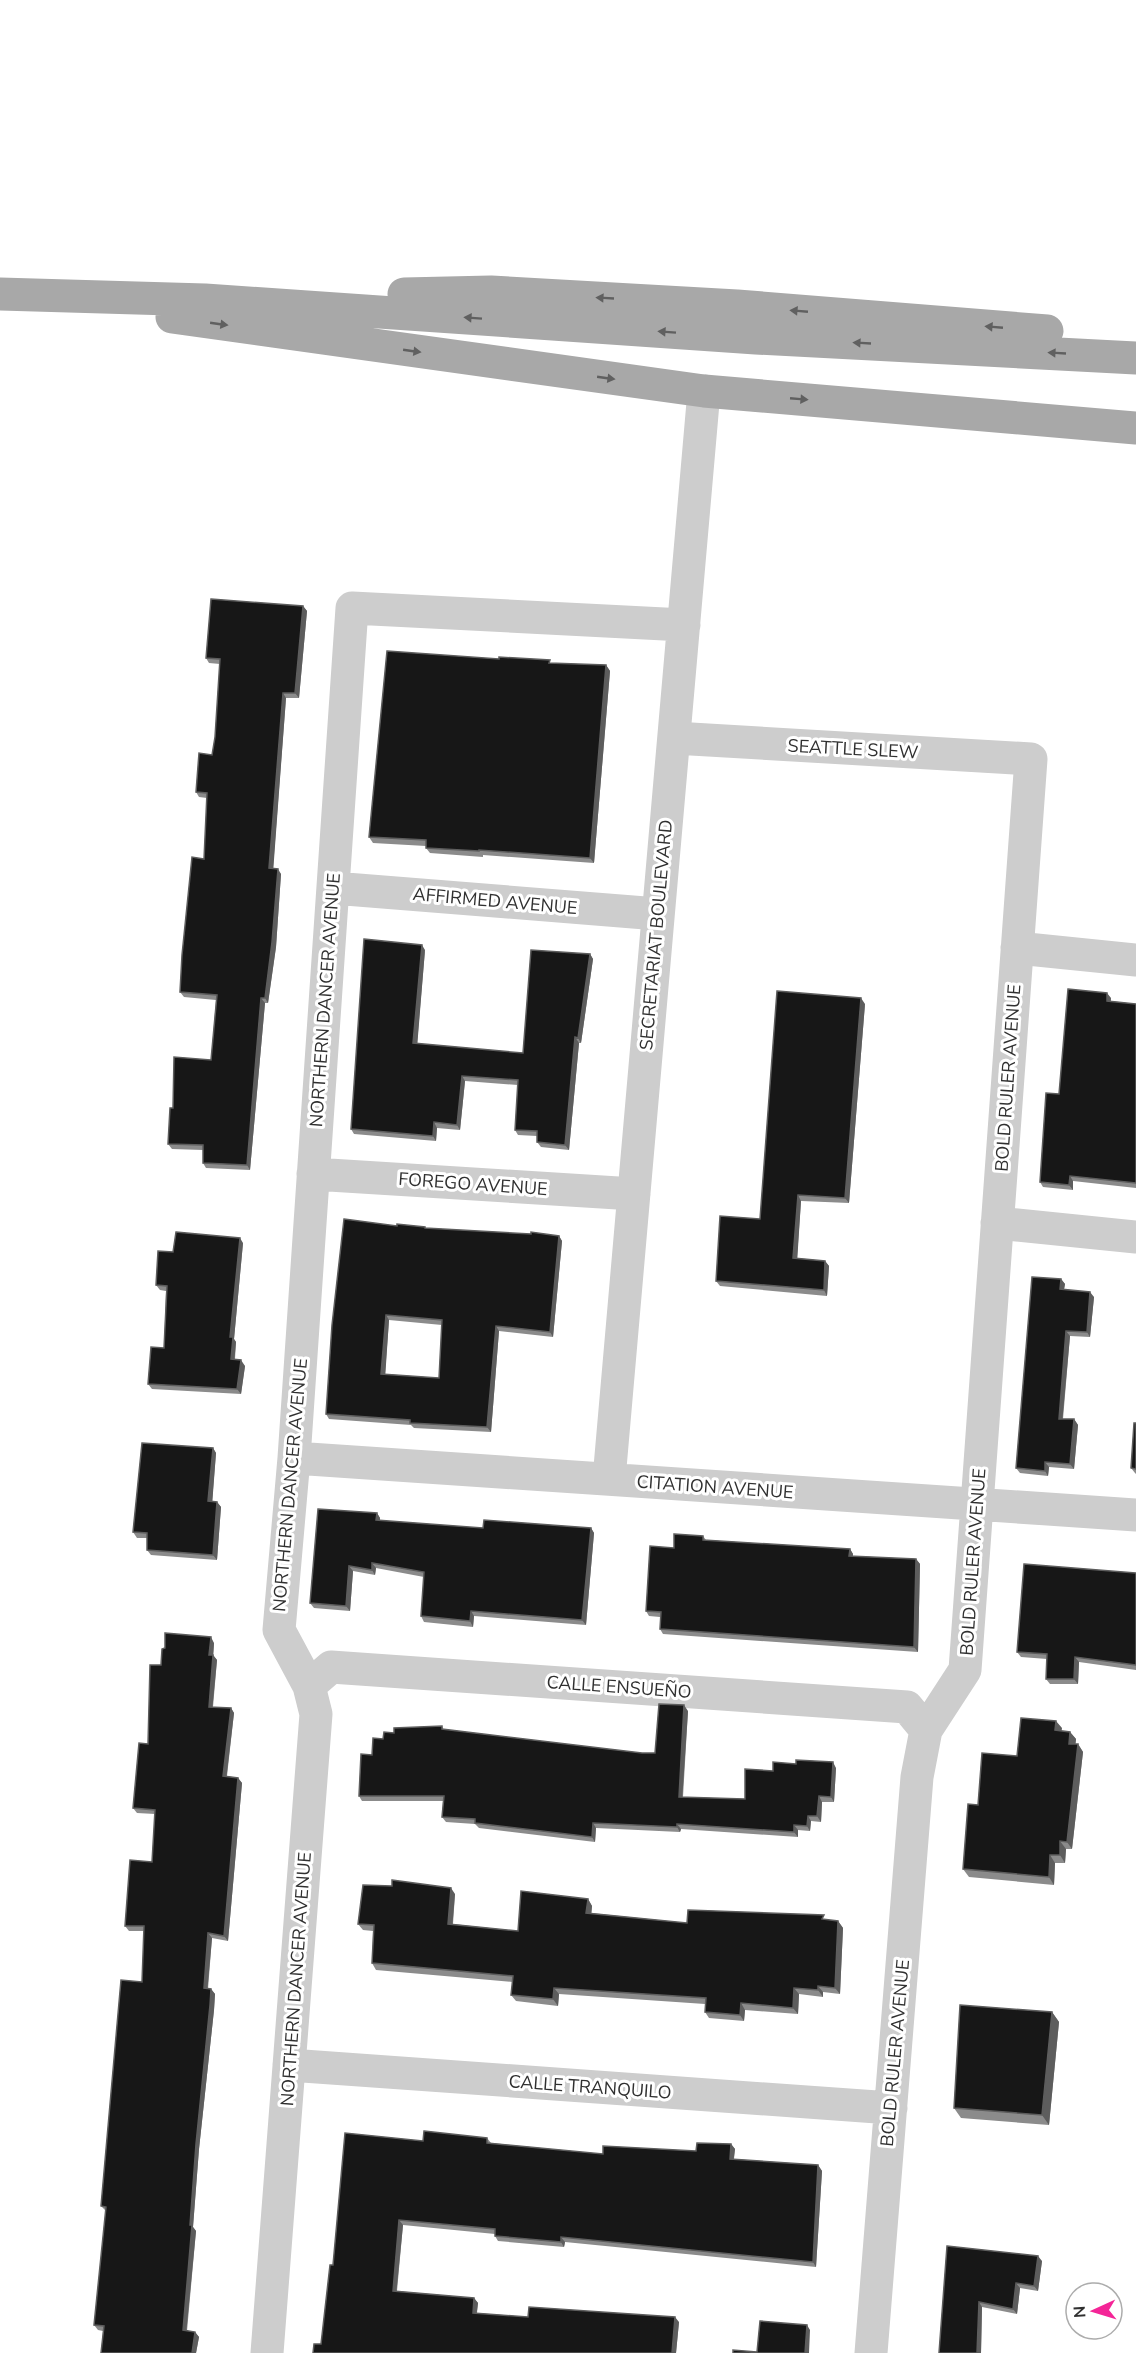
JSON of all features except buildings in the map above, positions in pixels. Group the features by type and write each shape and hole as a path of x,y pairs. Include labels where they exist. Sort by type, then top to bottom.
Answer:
{"main road":[{"path":"205,300 491,292 737,306 1136,336"},
{"path":"8,295 205,300 756,338 1136,358"},
{"path":"8,295 704,391 1136,428"}],"street":[{"name":"SECRETARIAT BOULEVARD","path":"609,1479 704,391"},
{"name":"NORTHERN DANCER AVENUE","path":"267,2353 316,1714 309,1686 279,1630 294,1458 352,608 684,625"},
{"name":"SEATTLE SLEW","path":"674,738 1032,759"},
{"name":"BOLD RULER AVENUE","path":"871,2353 917,1777 926,1730 965,1670 1032,759"},
{"name":"AFFIRMED AVENUE","path":"333,888 658,914"},
{"path":"1017,948 1136,960"},
{"name":"FOREGO AVENUE","path":"313,1174 633,1194"},
{"path":"997,1224 1136,1237"},
{"name":"CITATION AVENUE","path":"294,1458 1136,1515"},
{"name":"CALLE ENSUEÑO","path":"309,1686 331,1667 895,1706 907,1707 926,1730"},
{"name":"CALLE TRANQUILO","path":"289,2066 891,2108"}]}
